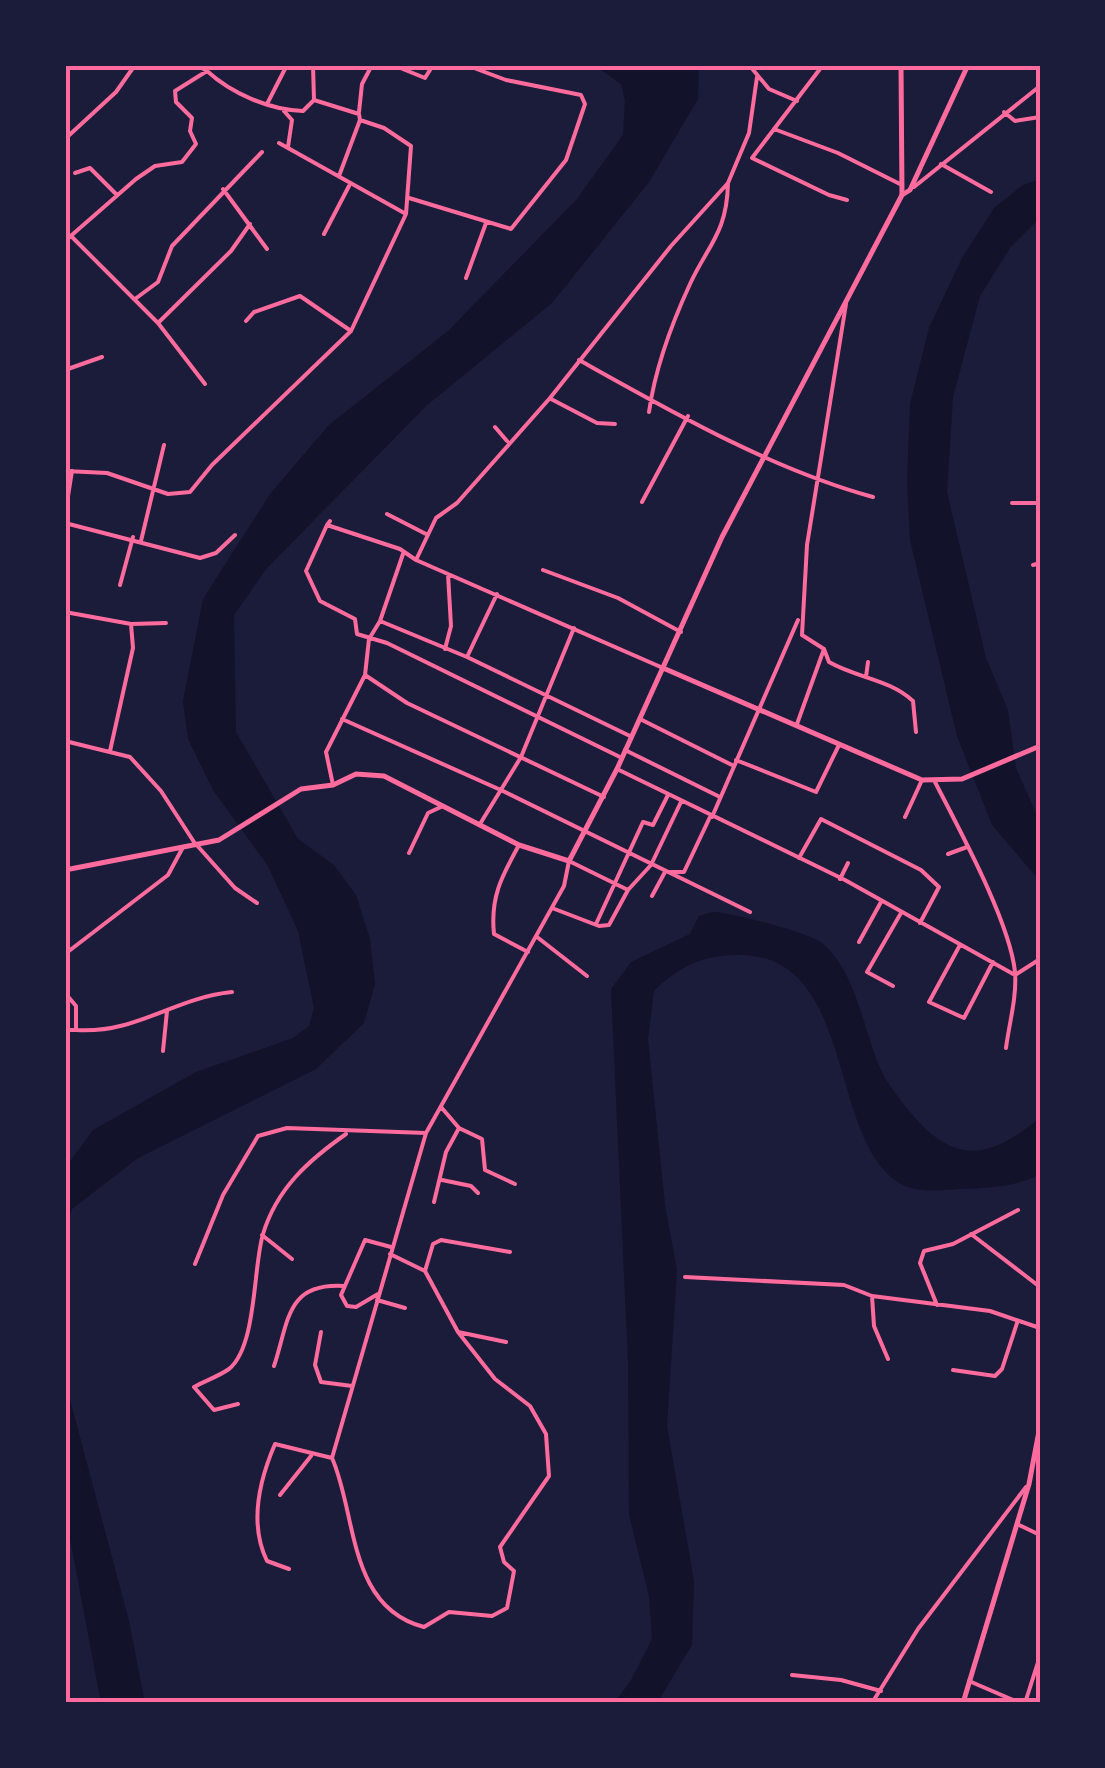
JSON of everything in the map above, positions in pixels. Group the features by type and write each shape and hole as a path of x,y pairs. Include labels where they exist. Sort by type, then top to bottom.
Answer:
{"main road":[{"path":"900,65 902,195"},
{"path":"65,870 219,840 301,789 333,785 356,774 384,776 519,845 569,861 618,769 707,569 902,195 910,190 968,65"},
{"path":"664,668 922,780 962,779 1040,746"},
{"path":"963,1703 1018,1524 1040,1426"}],"street":[{"path":"65,138 116,92 136,65"},
{"path":"197,65 208,68 222,86 284,111 303,111 314,100 313,65"},
{"path":"267,104 287,65"},
{"path":"339,178 359,117 362,84 372,65"},
{"path":"393,65 425,78 432,65"},
{"path":"409,198 508,230 566,160 585,104 581,94 506,80 466,65"},
{"path":"749,65 768,89 797,101"},
{"path":"823,65 752,158 829,196 847,200"},
{"path":"1035,65 1040,71"},
{"path":"65,241 155,166 182,162 196,144 190,130 192,118 176,102 175,92 208,68"},
{"path":"416,560 426,534 550,398 728,183 749,132 758,77"},
{"path":"910,190 1040,86"},
{"path":"65,471 107,473 168,494 194,490 212,465 351,330 406,214 410,146 384,128 314,100"},
{"path":"284,111 292,120 288,146"},
{"path":"1004,112 1015,121 1040,117"},
{"path":"774,129 838,153 900,184"},
{"path":"279,143 349,186 406,214"},
{"path":"134,299 158,282 172,246 262,152"},
{"path":"941,164 991,192"},
{"path":"74,173 90,168 99,172 118,195"},
{"path":"648,412 691,282 712,252 728,205 728,183"},
{"path":"324,234 349,186"},
{"path":"223,189 267,249"},
{"path":"466,278 486,223"},
{"path":"158,323 230,251 250,224"},
{"path":"71,236 158,323 205,384"},
{"path":"246,321 254,312 300,296 351,330"},
{"path":"846,301 800,616 802,636 824,649 829,662 900,689 913,702 916,732"},
{"path":"67,389 65,370 102,357"},
{"path":"578,360 650,400 819,481 874,497"},
{"path":"833,396 842,398"},
{"path":"550,398 597,423 615,424"},
{"path":"642,502 688,416"},
{"path":"495,427 508,441"},
{"path":"141,542 164,445"},
{"path":"65,515 72,472"},
{"path":"1012,503 1040,502"},
{"path":"387,514 426,534"},
{"path":"65,523 133,537 200,558 216,553 235,535"},
{"path":"622,758 387,643 357,634 354,618 320,601 306,571 328,523 664,668"},
{"path":"120,585 133,537"},
{"path":"333,785 326,752 365,675 369,639 380,621 403,554"},
{"path":"1033,565 1040,563"},
{"path":"543,570 654,614 681,632"},
{"path":"445,648 451,626 448,573"},
{"path":"467,657 497,593"},
{"path":"65,612 131,624 166,623"},
{"path":"665,872 684,872 722,797 800,616"},
{"path":"380,621 467,657 632,737"},
{"path":"110,752 133,648 131,624"},
{"path":"65,628 65,648"},
{"path":"480,824 521,757 574,628"},
{"path":"796,724 824,649"},
{"path":"866,676 868,662"},
{"path":"365,675 407,704 604,797"},
{"path":"342,718 503,790 750,912"},
{"path":"640,719 734,763 816,792 839,744"},
{"path":"65,740 130,756 161,792 194,842 235,888 257,903"},
{"path":"625,750 722,797"},
{"path":"618,769 840,879 1016,975"},
{"path":"905,817 922,780"},
{"path":"934,780 1012,950 1016,975 1006,1048"},
{"path":"596,924 643,822 653,825 668,796"},
{"path":"552,908 609,925 628,890 652,865 681,802"},
{"path":"408,852 428,813 443,806"},
{"path":"799,858 821,820 921,870 939,887 920,923"},
{"path":"65,954 168,875 184,845"},
{"path":"519,845 498,877 492,917 494,934 528,952"},
{"path":"948,854 968,847"},
{"path":"390,1254 426,1271 458,1332 495,1379 530,1406 546,1434 548,1476 500,1547 504,1562 514,1571 507,1608 492,1616 449,1612 424,1627 407,1622 372,1588 346,1519 343,1482 332,1458 352,1386 392,1247 426,1133 564,886 569,861 628,890"},
{"path":"840,879 848,863"},
{"path":"652,896 665,872"},
{"path":"859,942 881,902"},
{"path":"893,986 867,972 901,913"},
{"path":"537,937 587,976"},
{"path":"960,945 929,1002 933,1008 964,1018 993,962"},
{"path":"1016,975 1040,959"},
{"path":"65,1030 132,1027 200,996 232,992"},
{"path":"65,993 76,1006 76,1030"},
{"path":"163,1050 167,1011"},
{"path":"441,1107 460,1128 486,1145 484,1170 515,1184"},
{"path":"195,1264 222,1194 258,1136 287,1128 346,1134 426,1133"},
{"path":"434,1202 446,1152 460,1128"},
{"path":"238,1404 214,1410 194,1386 232,1367 246,1336 262,1235 274,1206 304,1164 346,1134"},
{"path":"442,1180 471,1186 478,1193"},
{"path":"937,1305 920,1263 924,1251 1018,1210"},
{"path":"970,1234 1040,1287"},
{"path":"262,1235 292,1258"},
{"path":"392,1247 365,1240 341,1295 347,1306 356,1307 378,1297 405,1308"},
{"path":"426,1271 433,1244 441,1240 510,1252"},
{"path":"685,1278 844,1285 872,1296 990,1311 1040,1328"},
{"path":"274,1366 297,1300 318,1285 344,1286"},
{"path":"872,1296 874,1326 888,1360"},
{"path":"954,1370 995,1376 1002,1369 1017,1323"},
{"path":"321,1332 316,1376 320,1382 352,1386"},
{"path":"458,1332 506,1342"},
{"path":"289,1569 267,1561 256,1532 264,1472 275,1444 311,1456 332,1458"},
{"path":"280,1494 311,1456"},
{"path":"872,1703 918,1629 1028,1484"},
{"path":"1018,1524 1040,1535"},
{"path":"970,1681 1022,1703 1040,1656"},
{"path":"792,1675 841,1680 881,1691"}],"shaded area":[{"path":"594,65 699,65 698,99 649,182 552,303 426,406 267,568 234,615 236,732 298,839 334,865 356,895 370,939 375,984 364,1023 316,1069 138,1158 72,1209 65,1229 65,1168 93,1130 196,1072 293,1038 309,1026 314,1008 298,931 268,866 213,790 188,739 183,701 203,599 270,494 329,425 448,331 577,199 623,135 625,100 621,84"},
{"path":"1040,179 1040,218 1010,248 980,296 953,397 947,492 986,658 1008,710 1016,768 1040,822 1040,881 992,825 957,736 910,540 907,481 910,404 929,328 962,258 994,208 1023,185"},
{"path":"713,912 769,924 822,943 834,955 851,985 883,1074 926,1129 942,1141 972,1151 1004,1142 1040,1118 1040,1174 990,1188 918,1190 905,1186 880,1165 863,1134 824,1019 806,987 779,964 742,955 705,959 674,974 654,991 648,1039 665,1205 677,1270 667,1426 694,1581 692,1645 657,1703 614,1703 630,1682 652,1639 649,1596 629,1515 628,1362 611,989 631,962 690,934 699,916"},
{"path":"65,1381 129,1621 145,1703 101,1703 65,1512"}]}
